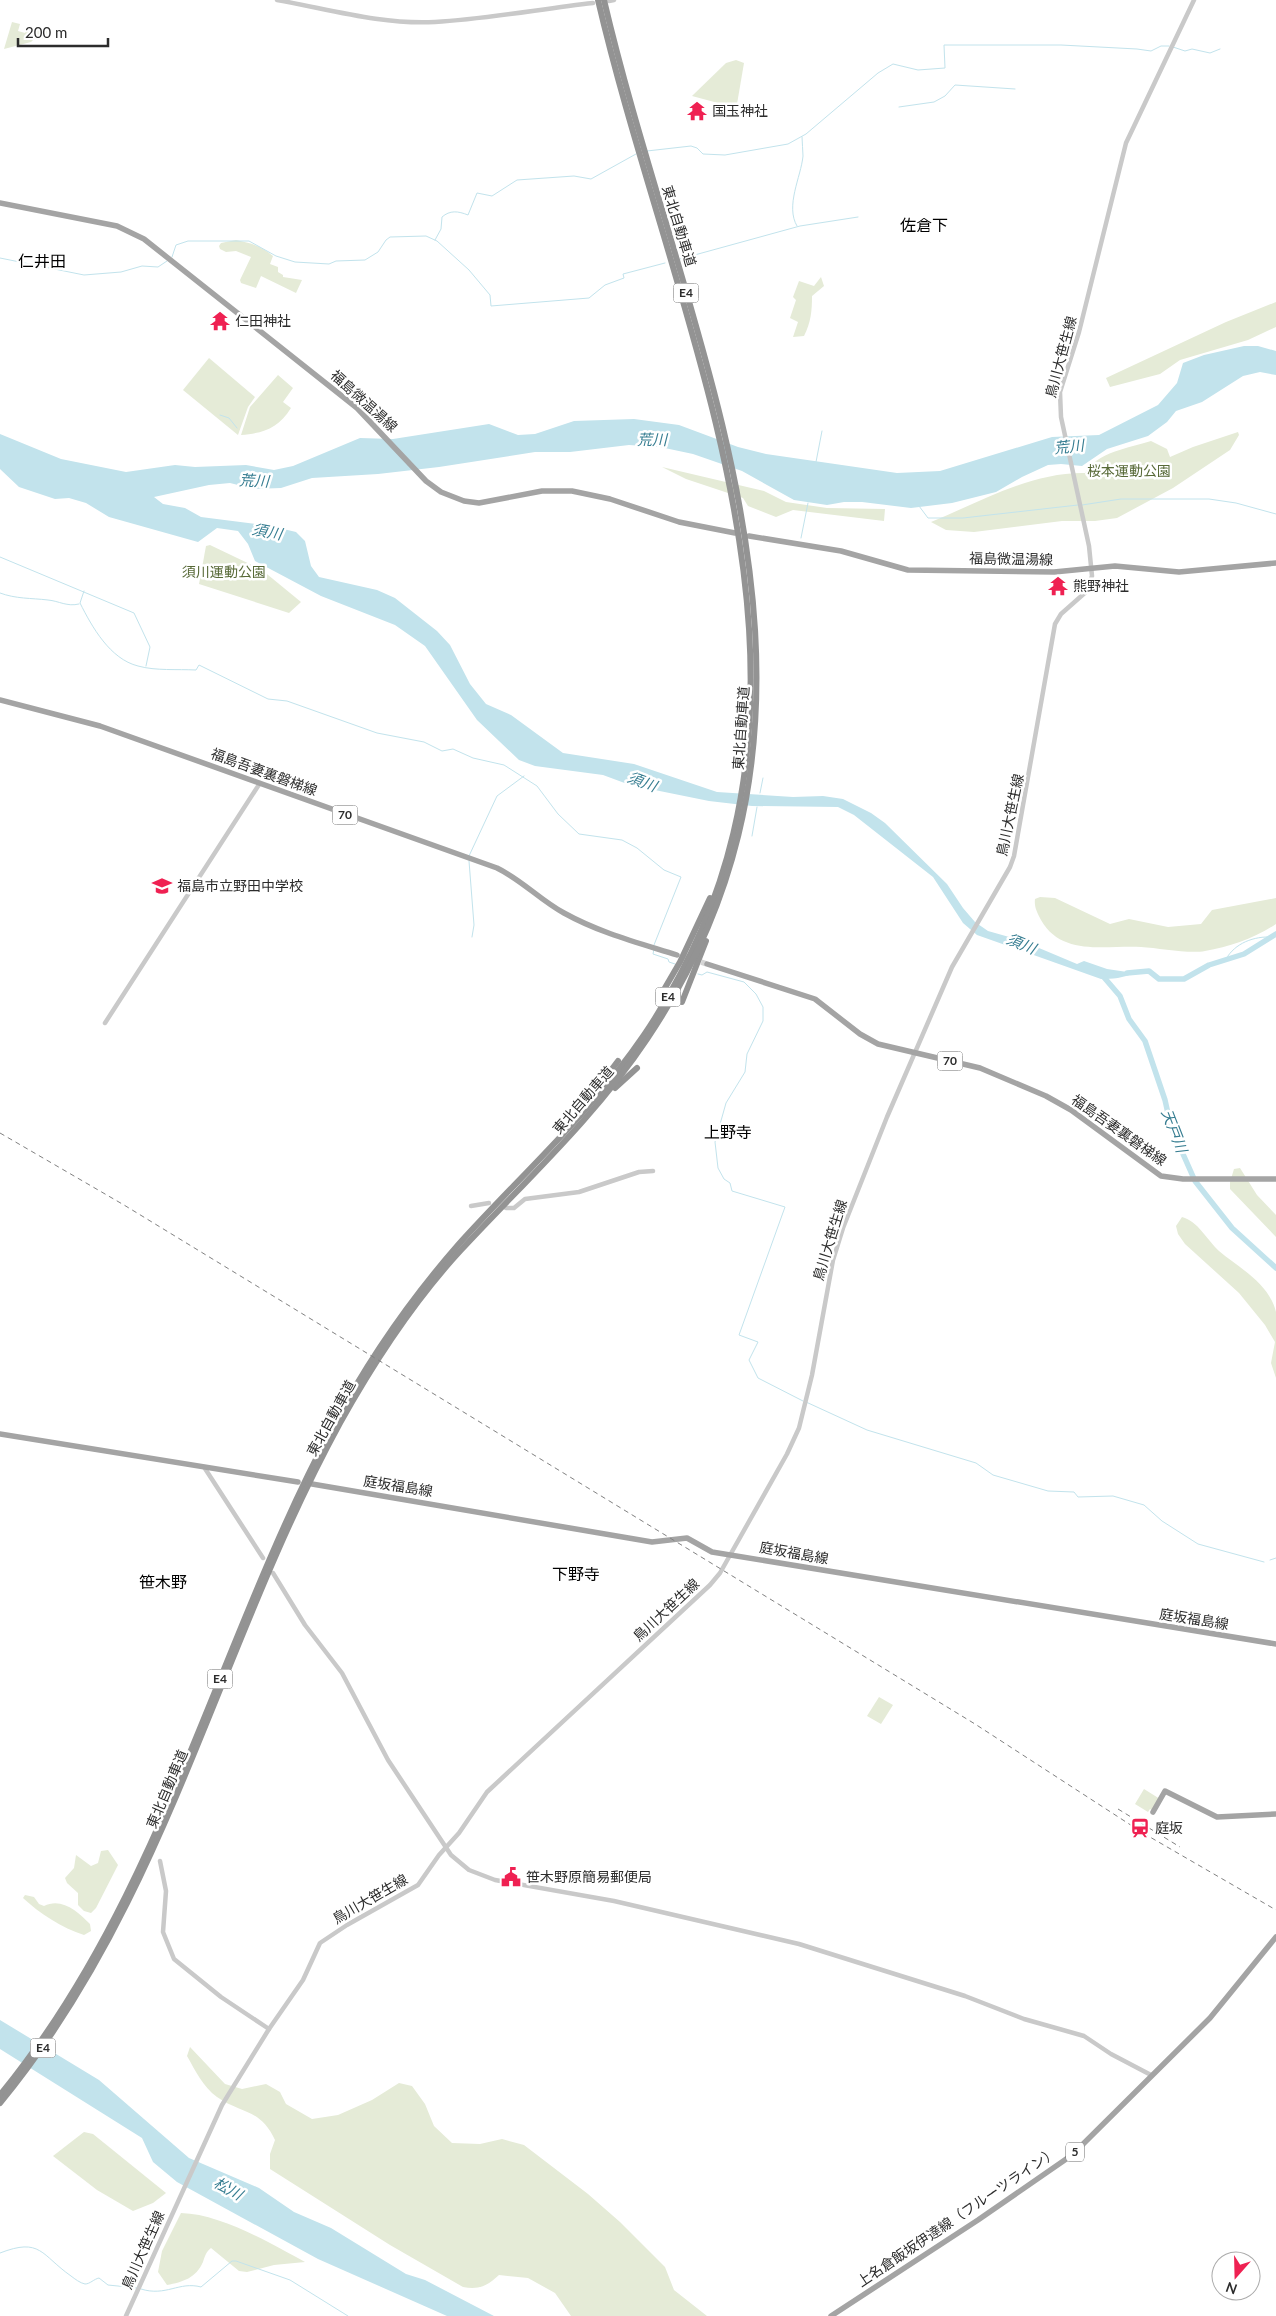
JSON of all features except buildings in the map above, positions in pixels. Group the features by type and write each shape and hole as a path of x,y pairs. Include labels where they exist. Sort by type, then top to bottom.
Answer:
{"highway":[{"name":"東北自動車道","path":"604,0 640,150"},
{"name":"東北自動車道","path":"376,1358 458,1254 562,1143 621,1075 664,1013 703,939 728,865 746,786 754,737 757,678 752,586 720,424 640,150 612,63 596,2"},
{"name":"東北自動車道","path":"0,2103 4,2093 40,2052 116,1929 157,1844 262,1590 307,1489 376,1358 410,1305 454,1249 554,1144 608,1083 659,1011 696,942 728,865"},
{"path":"662,993 680,962 728,865"},
{"path":"682,1002 718,910 728,865"},
{"path":"554,1144 618,1061"},
{"path":"562,1143 637,1068"}],"main road":[{"name":"福島微温湯線","path":"0,203 117,226 144,239 357,408 426,481 455,498 479,503 542,491 572,490 610,499 679,522 735,533"},
{"name":"福島微温湯線","path":"749,536 841,551 908,570 1054,572 1115,566 1178,572 1276,564"},
{"name":"福島吾妻裏磐梯線","path":"0,700 100,726 497,868 516,878 562,912 585,924 677,955"},
{"name":"福島吾妻裏磐梯線","path":"707,964 815,1000 874,1042 915,1054 980,1068 1046,1096 1071,1110 1156,1173 1169,1178 1276,1178"},
{"path":"0,1434 298,1482"},
{"name":"庭坂福島線","path":"312,1484 652,1542 687,1538 707,1550 1276,1644"},
{"path":"1153,1812 1165,1791 1217,1817 1276,1814"},
{"name":"上名倉飯坂伊達線（フルーツライン）","path":"831,2316 1064,2161 1210,2018 1276,1937"}],"street":[{"path":"277,0 390,20 434,22 596,2"},
{"path":"318,7 321,0"},
{"path":"609,1 614,0"},
{"name":"鳥川大笹生線","path":"126,2316 207,2136 233,2085 303,1980 324,1940 415,1888 465,1825 487,1792 710,1585 730,1554 787,1454 799,1428 812,1373 831,1268 840,1236 883,1127 951,970 1010,867 1016,848 1056,622 1064,611 1087,591 1091,582 1089,546 1059,404 1061,388 1079,332 1126,143 1190,13 1194,0"},
{"path":"105,1022 260,783"},
{"path":"506,1208 514,1208 525,1199 579,1192 639,1172 653,1171"},
{"path":"471,1206 489,1203"},
{"path":"204,1467 263,1558"},
{"path":"273,1573 305,1625 342,1673 388,1760 446,1848 463,1866 486,1878 614,1901 784,1940 964,1996 1024,2019 1084,2036 1111,2054 1152,2076"},
{"path":"160,1861 166,1891 163,1932 174,1959 221,1997 269,2029"}],"green space":[{"path":"12,22 20,24 18,31 25,33 28,26 47,31 46,38 34,39 31,42 4,49"},
{"path":"736,60 744,63 737,104 718,103 692,96 726,63"},
{"path":"236,240 256,245 273,256 270,264 278,267 278,272 283,277 302,280 296,293 261,276 256,288 241,283 240,280 251,257 236,251 226,252 220,249 219,246 221,243"},
{"path":"821,277 824,286 812,296 811,316 804,336 793,337 798,322 790,318 796,300 793,297 799,281 814,286"},
{"path":"1276,302 1276,327 1248,340 1180,360 1160,374 1110,387 1106,378 1226,322"},
{"path":"209,358 255,397 248,407 238,435 183,390"},
{"path":"278,375 293,388 283,402 291,408 281,421 269,429 241,435 250,407"},
{"name":"桜本運動公園","path":"1238,432 1239,435 1230,450 1173,488 1117,518 1095,521 1062,521 974,532 946,530 931,522 987,497 1025,483 1045,477 1085,473 1090,466 1105,455 1151,441 1167,449 1170,457"},
{"path":"662,467 764,491 786,502 827,508 885,509 884,521 793,510 776,517 748,506 743,498 686,479"},
{"name":"須川運動公園","path":"210,545 262,570 301,602 289,613 199,584 206,546"},
{"path":"1040,897 1055,898 1110,924 1129,919 1168,927 1201,924 1212,910 1276,898 1276,924 1260,934 1242,941 1198,952 1141,947 1086,947 1061,940 1050,932 1041,920 1035,907 1035,899"},
{"path":"1240,1168 1257,1195 1276,1215 1276,1237 1230,1189 1234,1169"},
{"path":"1182,1217 1193,1222 1219,1251 1260,1284 1267,1293 1276,1312 1276,1378 1271,1363 1275,1342 1265,1325 1239,1293 1185,1244 1178,1234 1176,1226"},
{"path":"879,1697 893,1705 881,1724 867,1716"},
{"path":"1144,1789 1160,1799 1153,1811 1150,1809 1148,1812 1135,1804"},
{"path":"108,1850 118,1865 96,1908 91,1913 84,1911 78,1905 78,1893 67,1883 65,1878 74,1868 76,1855 91,1866 98,1863 101,1851"},
{"path":"25,1895 34,1897 39,1904 44,1906 57,1903 69,1907 90,1924 91,1931 84,1935 59,1924 29,1904 23,1898"},
{"path":"190,2047 225,2084 242,2089 266,2084 280,2092 286,2104 312,2119 338,2115 372,2100 399,2083 412,2086 425,2104 434,2126 452,2143 480,2144 502,2139 524,2145 588,2194 620,2222 665,2267 674,2290 707,2316 571,2316 555,2293 528,2278 499,2275 483,2286 474,2288 463,2287 390,2245 270,2169 270,2154 275,2140 269,2130 256,2117 217,2097 208,2088 187,2056"},
{"path":"84,2132 93,2134 166,2193 153,2203 133,2211 97,2190 53,2156"},
{"path":"181,2213 212,2218 229,2224 261,2238 305,2262 274,2265 247,2272 239,2271 211,2248 193,2276 184,2281 167,2285 158,2272 162,2251"}],"water":[{"name":"荒川","path":"1244,346 1258,346 1276,351 1276,375 1260,372 1243,376 1202,402 1176,411 1167,422 1148,436 1107,449 1082,466 1048,465 996,492 952,503 911,508 862,502 844,502 827,505 794,500 742,471 693,454 660,447 629,445 570,452 535,452 439,467 378,474 312,478 281,488 254,489 230,483 209,485 154,497 163,504 185,508 201,517 271,526 296,532 305,541 311,566 319,577 377,590 395,598 437,631 450,645 470,684 486,704 511,715 563,753 634,764 717,792 793,797 823,796 843,799 871,813 885,823 947,884 975,922 988,931 1020,940 1077,964 1084,961 1107,969 1134,973 1114,978 1101,979 977,935 963,923 933,877 854,815 838,807 752,806 709,801 630,785 603,775 535,766 519,760 477,720 425,646 395,625 321,596 255,561 248,544 238,531 217,528 198,542 109,517 86,503 69,498 55,499 19,487 0,469 0,434 61,459 126,472 175,465 195,467 246,465 274,470 293,466 360,438 393,439 489,424 518,435 535,434 574,421 634,419 679,425 738,447 766,454 897,473 940,471 1052,437 1099,435 1158,405 1177,383 1183,363 1204,355"},
{"name":"松川","path":"0,2020 99,2080 189,2158 259,2188 294,2212 331,2228 406,2274 425,2280 494,2316 447,2316 318,2259 177,2182 153,2162 142,2138 0,2049"}],"waterway":[{"path":"647,151 691,146 697,148 703,154 725,155 788,144 806,134 878,73 893,64 918,70 945,68 944,45 1061,45 1151,51 1161,46 1169,46"},
{"path":"1173,47 1185,51 1192,49 1210,53 1220,49"},
{"path":"899,107 934,102 945,96 955,85 1015,89"},
{"path":"797,226 794,218 793,201 802,164 802,137"},
{"path":"435,240 441,229 442,217 454,212 468,215 477,193 492,196 517,180 574,176 591,179 636,154"},
{"path":"680,259 800,226 858,217"},
{"path":"172,257 176,245 188,241 249,241 276,256 295,262 329,264 336,261 365,260 378,252 390,237 426,236 437,241 469,270 490,295 491,306 589,298 605,285 624,278 623,274 665,263"},
{"path":"0,258 84,275 121,272 142,266 158,267 167,261"},
{"path":"220,415 229,418 237,428"},
{"path":"816,462 822,431"},
{"path":"1082,505 1121,499 1209,499 1236,503 1276,514"},
{"path":"801,538 808,503"},
{"path":"919,506 928,518 963,518 1078,505"},
{"path":"0,557 134,613 150,647 146,666"},
{"path":"84,591 80,603 96,632 119,657 128,662 145,668 167,670 196,670 199,665 268,699 287,701 377,733 424,742 442,751 453,749 473,758 504,765 537,786 558,814 579,834 622,840 637,848 664,870 681,877 654,945"},
{"path":"0,593 67,604 79,604"},
{"path":"469,856 497,796 524,776"},
{"path":"760,793 763,778"},
{"path":"752,836 757,807"},
{"path":"469,861 474,925 472,937"},
{"name":"須川","path":"1127,973 1149,971 1159,979 1184,979 1209,965 1244,954 1276,934"},
{"path":"1226,959 1234,949 1252,939 1272,937"},
{"path":"654,949 653,954 668,959 669,962 675,964"},
{"path":"698,974 702,975 707,972 744,982 756,994 763,1007 763,1021 747,1054 745,1072 726,1103 715,1142 718,1168 724,1179 730,1183 732,1191 785,1207 739,1335 758,1342 749,1360 758,1378 803,1401"},
{"name":"天戸川","path":"1102,975 1120,996 1129,1019 1145,1041 1165,1100 1171,1127 1195,1181 1232,1228 1276,1268"},
{"path":"806,1402 867,1430 976,1463 993,1475 1048,1491 1074,1492 1078,1497 1113,1496 1144,1505 1162,1521 1198,1544 1264,1562"},
{"path":"1270,1560 1276,1558"},
{"path":"0,2253 24,2247 33,2248 46,2255 71,2276 85,2284 99,2278 108,2285 137,2288"},
{"path":"141,2289 158,2291 186,2286 201,2287 232,2261 236,2261 290,2280 348,2316"}],"tunnel":[{"path":"685,957 707,964"}],"railway":[{"path":"0,1133 124,1205 975,1724 1143,1833 1276,1910"},
{"path":"1118,1809 1180,1847"}],"place":[{"name":"国玉神社","path":"697,111"},
{"name":"仁田神社","path":"220,321"},
{"name":"熊野神社","path":"1058,586"},
{"name":"福島市立野田中学校","path":"162,886"},
{"name":"庭坂","path":"1140,1828"},
{"name":"笹木野原簡易郵便局","path":"511,1877"}],"district":[{"name":"佐倉下","path":"924,225"},
{"name":"仁井田","path":"42,261"},
{"name":"上野寺","path":"728,1132"},
{"name":"下野寺","path":"576,1574"},
{"name":"笹木野","path":"163,1582"}]}
